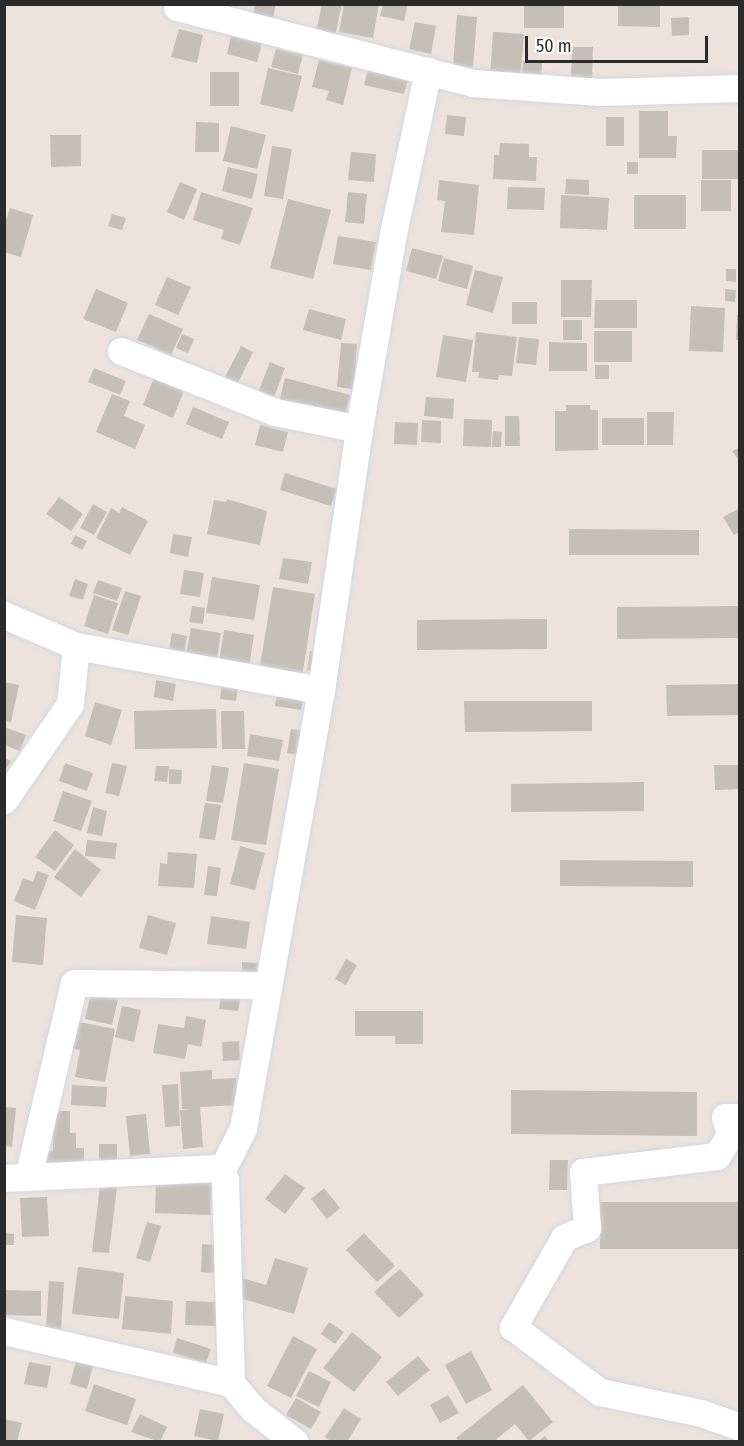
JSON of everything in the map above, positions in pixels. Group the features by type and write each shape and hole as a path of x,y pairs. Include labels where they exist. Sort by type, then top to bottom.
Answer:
{"street":[{"path":"177,7 472,83 600,92 740,88"},
{"path":"220,1172 243,1128 321,690 358,429 393,234 428,71"},
{"path":"121,351 274,411 358,429"},
{"path":"4,615 76,646 321,690"},
{"path":"4,800 70,704 76,646"},
{"path":"231,1383 225,1180 220,1172 213,1168 16,1178 74,983 268,985"},
{"path":"732,1117 730,1135 717,1156 583,1172 587,1228 564,1238 513,1327 600,1392 701,1413 740,1427"},
{"path":"4,1331 231,1383 253,1409 295,1442"}],"building":[{"path":"255,4 276,4 272,23 252,19"},
{"path":"322,4 342,4 335,36 316,33"},
{"path":"344,4 379,4 373,38 339,32"},
{"path":"383,4 408,4 404,21 380,16"},
{"path":"524,5 564,5 564,28 524,28"},
{"path":"618,5 660,5 660,27 618,26"},
{"path":"457,15 477,17 473,67 453,66"},
{"path":"689,17 689,35 672,36 671,18"},
{"path":"415,22 436,26 431,54 409,49"},
{"path":"179,29 203,35 197,63 171,57"},
{"path":"493,32 524,34 520,81 490,78"},
{"path":"231,36 262,43 257,62 227,54"},
{"path":"572,47 593,47 592,81 571,80"},
{"path":"276,49 303,55 298,74 271,67"},
{"path":"319,60 352,68 343,105 326,100 329,91 312,87"},
{"path":"523,61 542,62 541,82 522,80"},
{"path":"370,63 410,73 404,94 364,85"},
{"path":"268,68 302,76 293,112 260,104"},
{"path":"210,72 239,72 239,106 210,106"},
{"path":"639,111 668,111 668,136 677,136 676,158 639,158"},
{"path":"447,115 466,117 464,136 445,134"},
{"path":"606,117 624,117 624,146 606,146"},
{"path":"196,122 219,123 219,152 195,152"},
{"path":"231,126 266,135 257,169 223,161"},
{"path":"50,135 81,135 81,166 51,167"},
{"path":"500,143 529,144 529,157 537,157 536,181 493,179 494,155 499,155"},
{"path":"272,146 292,149 283,199 264,196"},
{"path":"702,150 740,150 740,179 702,179"},
{"path":"351,152 376,154 374,182 348,180"},
{"path":"627,162 638,162 638,174 627,174"},
{"path":"228,167 258,174 252,199 222,191"},
{"path":"566,179 589,180 589,195 565,194"},
{"path":"439,180 479,185 474,235 441,232 445,201 437,200"},
{"path":"701,180 731,180 731,211 701,211"},
{"path":"180,182 197,189 184,220 167,212"},
{"path":"508,187 545,188 544,210 507,209"},
{"path":"201,192 253,208 240,245 221,239 224,230 193,220"},
{"path":"348,192 367,194 364,224 345,222"},
{"path":"561,195 609,198 607,230 560,228"},
{"path":"634,195 686,195 686,229 634,229"},
{"path":"288,199 331,210 313,279 270,268"},
{"path":"10,208 33,215 21,257 4,252 4,227"},
{"path":"112,214 126,218 122,230 108,226"},
{"path":"338,236 376,242 371,270 333,264"},
{"path":"412,248 443,256 436,279 406,271"},
{"path":"444,258 473,266 467,289 438,281"},
{"path":"726,269 736,269 736,282 726,281"},
{"path":"475,270 503,277 493,313 466,305"},
{"path":"167,277 191,287 178,315 155,305"},
{"path":"561,280 592,280 591,317 561,317"},
{"path":"96,289 128,303 116,332 83,319"},
{"path":"725,289 736,290 735,302 725,301"},
{"path":"595,300 637,300 637,328 594,328"},
{"path":"512,302 537,302 537,324 512,324"},
{"path":"691,306 725,308 723,352 689,351"},
{"path":"309,309 346,319 341,340 303,330"},
{"path":"149,314 183,329 171,355 137,340"},
{"path":"737,315 740,315 740,340 736,340"},
{"path":"563,320 582,320 582,340 563,340"},
{"path":"594,331 632,331 632,362 594,362"},
{"path":"476,332 517,337 512,376 499,375 498,380 478,378 479,372 472,372"},
{"path":"182,334 194,339 188,353 176,348"},
{"path":"443,335 473,340 466,382 436,377"},
{"path":"519,337 539,339 536,365 516,363"},
{"path":"549,342 587,343 587,371 549,371"},
{"path":"341,343 357,344 354,389 337,387"},
{"path":"241,346 253,352 234,391 221,385"},
{"path":"270,362 285,368 273,400 257,395"},
{"path":"595,365 609,365 609,379 595,379"},
{"path":"94,368 126,381 120,395 88,382"},
{"path":"154,378 184,391 173,418 143,405"},
{"path":"285,378 350,395 344,420 279,403"},
{"path":"112,394 130,401 124,416 145,425 135,449 96,432"},
{"path":"426,397 454,399 453,419 424,416"},
{"path":"566,405 590,405 590,410 598,410 598,450 555,451 555,411 566,411"},
{"path":"193,407 229,422 222,439 186,424"},
{"path":"647,412 674,412 673,445 647,445"},
{"path":"505,416 519,416 520,446 505,446"},
{"path":"602,418 644,418 644,445 602,445"},
{"path":"464,419 492,420 491,447 463,446"},
{"path":"422,420 441,421 441,443 421,442"},
{"path":"395,422 418,423 417,445 394,444"},
{"path":"260,425 288,432 283,452 255,445"},
{"path":"493,431 502,432 501,447 492,447"},
{"path":"740,447 740,462 732,451"},
{"path":"285,473 337,489 331,506 280,490"},
{"path":"59,497 83,514 71,531 46,514"},
{"path":"227,499 267,511 260,545 207,534 214,500 226,502"},
{"path":"93,504 107,512 94,535 80,528"},
{"path":"122,507 148,521 130,555 96,538 111,508 119,513"},
{"path":"740,508 740,532 734,535 723,517"},
{"path":"569,529 699,530 699,555 569,555"},
{"path":"173,534 192,537 188,557 170,553"},
{"path":"75,535 87,541 82,550 71,544"},
{"path":"283,558 312,562 308,584 279,579"},
{"path":"184,570 204,573 200,597 180,594"},
{"path":"212,577 260,585 254,620 206,613"},
{"path":"75,579 88,584 83,600 69,596"},
{"path":"98,580 122,588 117,601 93,593"},
{"path":"273,587 315,594 301,684 258,678"},
{"path":"125,591 141,596 128,635 112,630"},
{"path":"94,595 118,603 108,634 84,626"},
{"path":"192,606 205,608 203,624 189,622"},
{"path":"740,606 740,638 617,639 617,607"},
{"path":"547,619 547,649 417,650 417,620"},
{"path":"191,628 221,633 216,664 185,659"},
{"path":"224,630 254,635 248,674 218,669"},
{"path":"172,633 187,636 183,660 168,657"},
{"path":"310,651 321,653 318,671 307,670"},
{"path":"156,680 176,684 173,701 154,697"},
{"path":"4,682 19,685 11,722 4,721"},
{"path":"222,684 238,687 236,701 220,699"},
{"path":"740,684 740,715 667,716 666,685"},
{"path":"277,694 303,698 301,710 275,706"},
{"path":"464,701 592,701 592,731 465,732"},
{"path":"95,702 122,710 111,745 85,736"},
{"path":"216,709 217,748 135,749 134,711"},
{"path":"221,711 244,711 245,749 222,749"},
{"path":"4,727 26,735 20,751 4,745"},
{"path":"291,729 307,732 303,756 287,753"},
{"path":"250,734 283,740 279,761 247,756"},
{"path":"4,758 11,761 4,772"},
{"path":"65,763 93,773 87,791 59,781"},
{"path":"112,763 127,766 119,796 105,793"},
{"path":"244,763 279,769 266,845 231,840"},
{"path":"212,765 229,768 223,803 206,801"},
{"path":"714,765 740,765 740,789 715,790"},
{"path":"156,766 169,766 167,782 154,781"},
{"path":"169,769 182,770 181,784 169,784"},
{"path":"644,782 644,811 511,812 511,784"},
{"path":"63,791 92,801 81,831 53,821"},
{"path":"205,803 221,805 215,840 199,838"},
{"path":"93,807 107,811 102,836 87,833"},
{"path":"55,830 74,845 55,871 35,857"},
{"path":"87,840 117,843 115,859 85,856"},
{"path":"240,846 265,853 255,890 230,884"},
{"path":"75,849 101,870 81,897 54,877"},
{"path":"168,852 197,854 194,888 158,886 160,863 167,864"},
{"path":"560,860 693,861 693,887 560,886"},
{"path":"208,866 221,868 217,896 204,895"},
{"path":"37,871 49,875 35,910 14,901 23,878 33,882"},
{"path":"16,915 47,918 43,965 12,962"},
{"path":"148,915 176,923 167,955 139,948"},
{"path":"211,916 250,922 246,949 207,944"},
{"path":"346,959 357,965 346,985 335,979"},
{"path":"242,962 257,963 257,974 242,974"},
{"path":"91,993 118,1000 112,1025 85,1019"},
{"path":"221,997 240,999 238,1011 219,1009"},
{"path":"122,1006 141,1010 134,1042 115,1037"},
{"path":"355,1011 423,1011 423,1044 395,1044 395,1036 355,1036"},
{"path":"186,1016 206,1020 201,1047 188,1044 185,1059 153,1053 158,1024 184,1028"},
{"path":"74,1021 115,1029 105,1082 75,1077 80,1050 70,1048"},
{"path":"239,1041 240,1060 223,1061 222,1042"},
{"path":"212,1070 212,1079 236,1078 238,1105 200,1107 203,1147 183,1149 180,1110 191,1109 182,1109 180,1072"},
{"path":"178,1084 180,1126 165,1127 162,1085"},
{"path":"72,1085 107,1087 106,1107 71,1105"},
{"path":"511,1090 697,1092 697,1136 511,1134"},
{"path":"4,1107 16,1108 12,1147 4,1146"},
{"path":"53,1111 70,1111 70,1133 76,1133 76,1148 84,1148 84,1164 47,1165 47,1151 53,1151"},
{"path":"146,1114 150,1154 130,1156 126,1116"},
{"path":"99,1144 117,1144 117,1163 99,1163"},
{"path":"550,1160 568,1160 567,1190 549,1190"},
{"path":"285,1174 305,1188 285,1214 265,1199"},
{"path":"156,1178 212,1180 210,1215 155,1213"},
{"path":"100,1186 117,1187 109,1253 92,1252"},
{"path":"324,1188 340,1208 327,1219 311,1199"},
{"path":"47,1197 49,1236 22,1237 20,1198"},
{"path":"600,1202 740,1202 740,1249 600,1249"},
{"path":"147,1222 161,1226 150,1262 136,1258"},
{"path":"4,1233 14,1234 14,1245 4,1245"},
{"path":"364,1233 395,1266 377,1282 346,1250"},
{"path":"202,1244 216,1245 215,1273 201,1272"},
{"path":"275,1258 308,1268 294,1314 236,1297 242,1278 266,1285"},
{"path":"78,1267 124,1273 119,1319 72,1314"},
{"path":"400,1269 424,1295 399,1318 374,1292"},
{"path":"49,1281 64,1282 61,1329 46,1328"},
{"path":"4,1290 41,1291 41,1316 4,1315"},
{"path":"125,1296 173,1301 171,1334 122,1329"},
{"path":"186,1301 216,1302 216,1326 185,1325"},
{"path":"329,1322 344,1332 335,1344 321,1334"},
{"path":"352,1332 382,1357 354,1392 323,1368"},
{"path":"293,1336 317,1349 291,1398 267,1386"},
{"path":"177,1338 211,1349 206,1363 173,1353"},
{"path":"471,1351 492,1390 466,1404 445,1365"},
{"path":"418,1356 430,1370 398,1396 386,1382"},
{"path":"76,1361 93,1366 87,1389 70,1384"},
{"path":"29,1362 51,1366 47,1388 24,1384"},
{"path":"309,1371 331,1382 319,1407 296,1396"},
{"path":"94,1384 136,1399 127,1425 85,1411"},
{"path":"523,1385 553,1422 529,1441 515,1424 493,1442 459,1442 456,1438"},
{"path":"448,1395 459,1413 440,1423 430,1405"},
{"path":"296,1398 321,1412 311,1429 286,1415"},
{"path":"344,1408 361,1419 347,1442 332,1442 325,1437"},
{"path":"200,1409 224,1414 218,1441 194,1436"},
{"path":"140,1414 167,1427 160,1442 131,1432"},
{"path":"4,1419 22,1423 17,1442 4,1442"},
{"path":"545,1436 549,1442 537,1442"}]}
